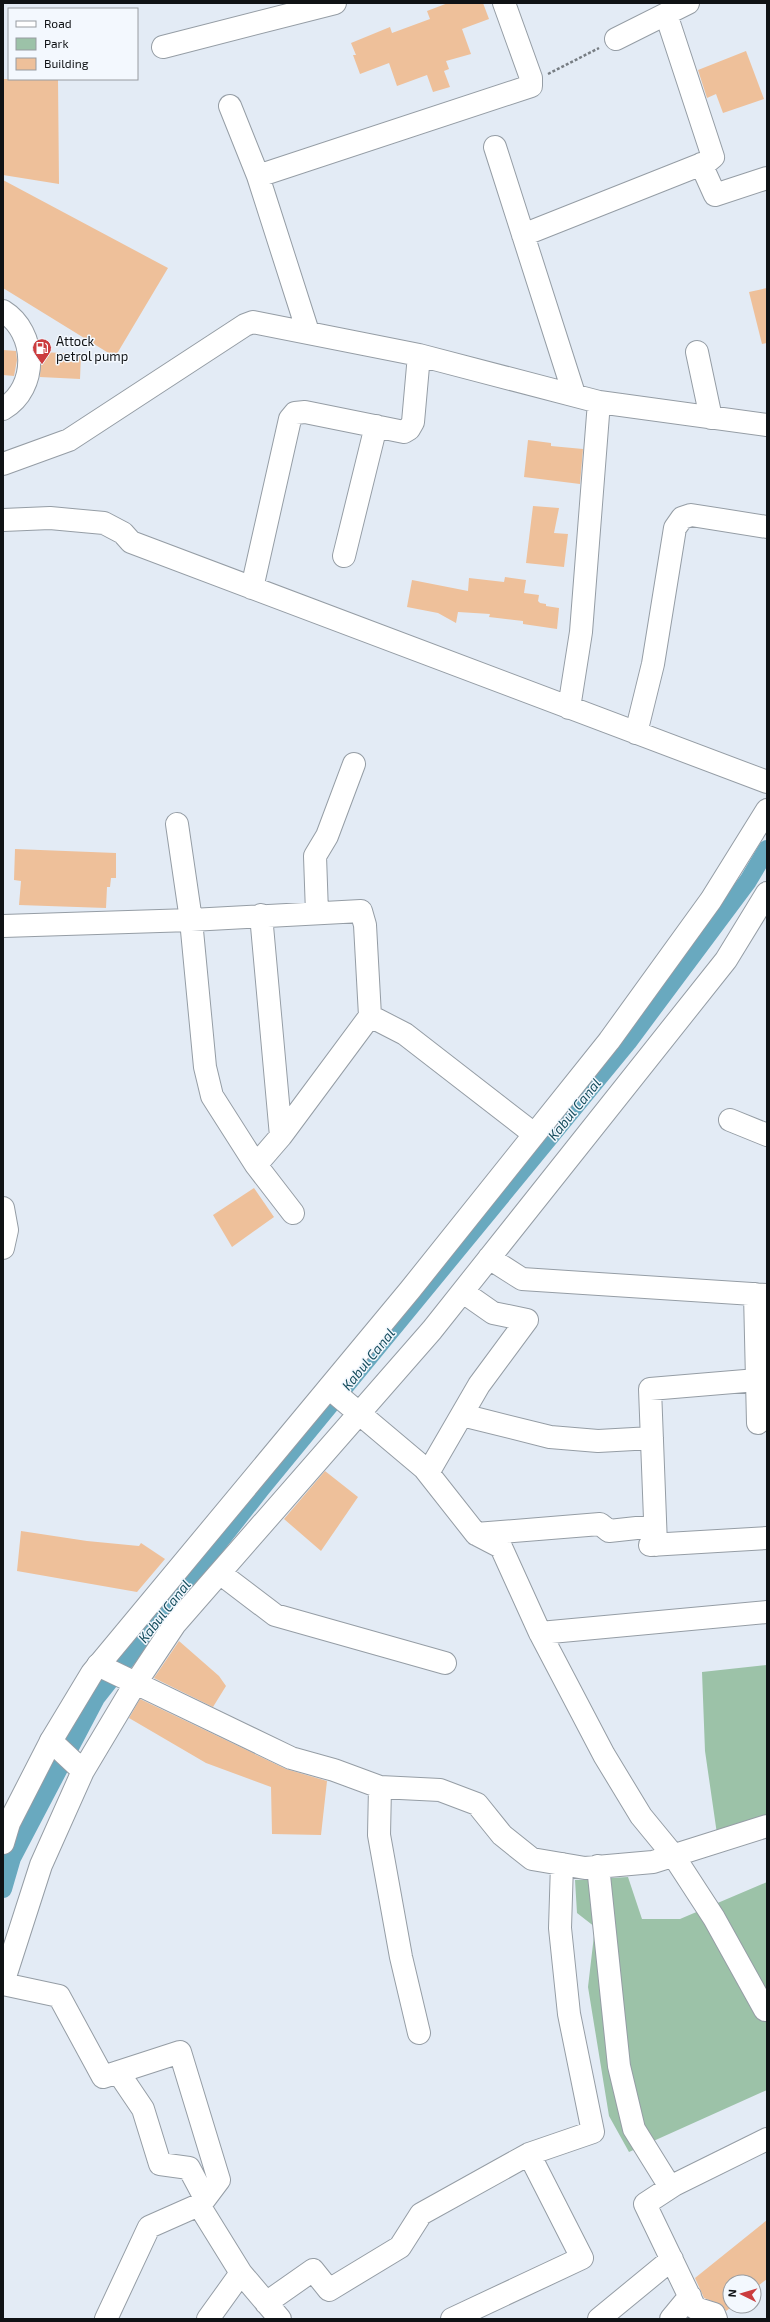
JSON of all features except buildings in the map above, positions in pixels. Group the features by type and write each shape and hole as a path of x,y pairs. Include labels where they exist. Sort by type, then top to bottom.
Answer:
{"street":[{"path":"163,47 335,3"},
{"path":"258,176 526,88 532,82 504,3"},
{"path":"616,40 688,3"},
{"path":"523,235 701,164 713,157 713,152 666,14"},
{"path":"230,106 258,176 308,332"},
{"path":"496,147 574,394"},
{"path":"701,164 715,195 767,178"},
{"path":"3,311 13,317 27,339 30,365 23,390 3,409"},
{"path":"3,464 69,440 245,324 253,322 419,355 574,394 599,402 767,425"},
{"path":"696,352 711,418"},
{"path":"252,588 290,419 296,413 305,412 404,432 409,429 413,422 419,355"},
{"path":"569,708 581,632 599,402"},
{"path":"344,556 376,426"},
{"path":"636,733 652,664 675,528 682,518 691,515 767,527"},
{"path":"3,520 50,518 104,523 123,533 131,542 767,782"},
{"path":"317,913 315,856 327,836 354,764"},
{"path":"3,1843 9,1823 101,1667 410,1290 609,1041 712,900 767,810"},
{"path":"177,824 190,920 205,1067 212,1096 256,1165 293,1213"},
{"path":"106,2319 149,2227 203,2201 219,2180 180,2052 103,2077 58,1996 3,1984 41,1865 81,1769 132,1682 176,1624 221,1574 463,1292 726,960 767,893"},
{"path":"3,926 190,920 261,915 361,911 365,925 370,1016 281,1136 256,1165"},
{"path":"261,915 281,1136"},
{"path":"370,1016 405,1034 534,1134"},
{"path":"730,1120 767,1135"},
{"path":"3,1208 7,1230 3,1248"},
{"path":"489,1258 522,1279 761,1294 757,1380 758,1423"},
{"path":"428,1474 479,1385 527,1320 493,1313 463,1292"},
{"path":"654,1538 650,1389 757,1380"},
{"path":"329,1388 428,1474 476,1534 501,1547 540,1633 604,1755 641,1816 673,1856 714,1918 766,2011"},
{"path":"462,1415 550,1437 598,1441 652,1438"},
{"path":"476,1534 600,1524 609,1531 654,1538 767,1538"},
{"path":"221,1574 275,1615 445,1663"},
{"path":"540,1633 767,1612"},
{"path":"101,1667 291,1758 356,1777 380,1787 440,1790 477,1804 502,1835 532,1859 585,1868 653,1862 767,1826"},
{"path":"55,1744 81,1769"},
{"path":"380,1787 379,1835 401,1957 419,2033"},
{"path":"118,2072 143,2109 160,2164 189,2168 203,2201 241,2273 273,2311 313,2270 329,2290 400,2247 421,2214 529,2154 593,2132 569,2014 560,1928 562,1864"},
{"path":"598,1866 619,2066 634,2129 670,2187"},
{"path":"716,2319 714,2314 695,2308 645,2204 670,2187 767,2139"},
{"path":"452,2319 582,2258 529,2154"},
{"path":"599,2319 672,2259"},
{"path":"208,2319 241,2273"},
{"path":"671,2319 690,2296"}],"path":[{"path":"532,82 616,40"}],"green space":[{"path":"767,1665 767,1819 717,1834 705,1751 702,1672"},
{"path":"628,1877 642,1919 680,1919 767,1882 767,2090 629,2152 609,2116 588,1987 595,1927 577,1913 575,1880"}],"waterway":[{"name":"Kabul Canal","path":"3,1889 12,1858 96,1698 261,1489 628,1042 748,881 767,849"}],"place":[{"name":"Attock petrol pump","path":"42,365"}]}
